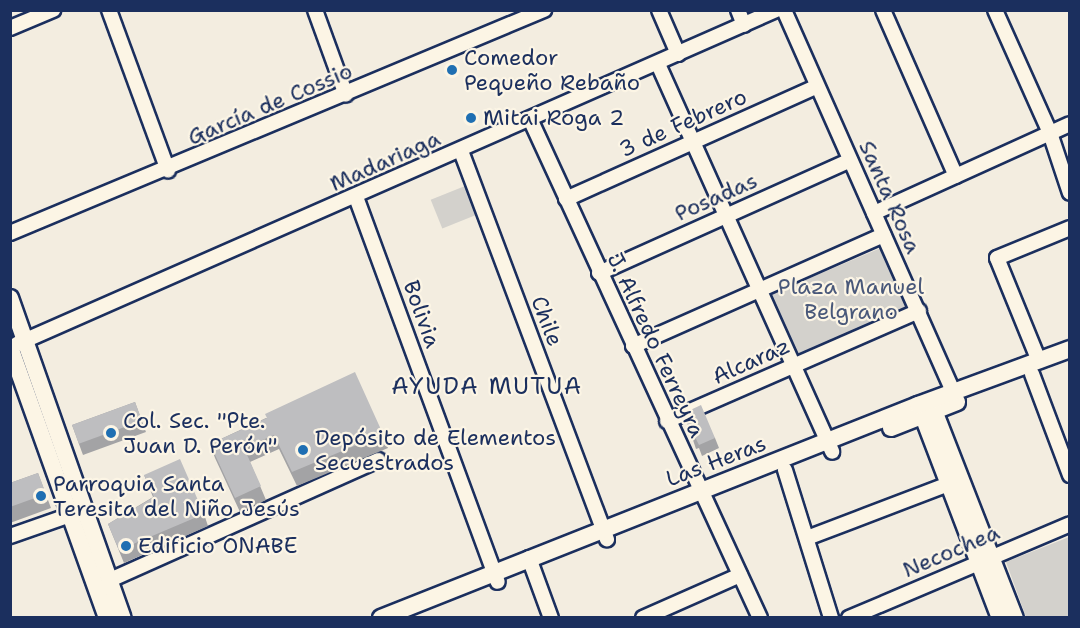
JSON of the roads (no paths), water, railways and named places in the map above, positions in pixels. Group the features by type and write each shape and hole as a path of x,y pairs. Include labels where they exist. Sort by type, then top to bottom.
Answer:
{"main road":[{"path":"10,298 15,345 78,513 110,580 123,618"},
{"name":"Las Heras","path":"1036,367 1070,349"},
{"name":"Las Heras","path":"381,618 605,535 956,396 1036,367 1070,359"},
{"path":"926,408 985,559 1015,618"},
{"name":"Las Heras","path":"704,496 785,470 830,447"},
{"path":"78,513 107,618"},
{"path":"985,559 1000,618"},
{"name":"Las Heras","path":"407,618 496,577"}],"street":[{"path":"10,28 53,10"},
{"path":"109,10 168,170"},
{"path":"315,10 346,95"},
{"name":"García de Cossio","path":"10,233 346,95 524,14 544,10"},
{"path":"659,10 678,54"},
{"path":"738,10 744,25"},
{"name":"Madariaga","path":"15,345 531,121 776,10"},
{"name":"Santa Rosa","path":"784,10 956,396"},
{"path":"883,10 956,176"},
{"path":"994,10 1050,133 1070,193"},
{"path":"658,64 791,366 830,447"},
{"name":"3 de Febrero","path":"566,199 817,86"},
{"name":"J. Alfredo Ferreyra","path":"531,121 667,421 760,618"},
{"path":"874,213 1070,124"},
{"name":"Chile","path":"461,151 605,535"},
{"name":"Posadas","path":"599,273 850,160"},
{"name":"Bolivia","path":"356,197 496,577"},
{"path":"1070,228 997,258 1036,367 1070,475"},
{"path":"633,346 884,235"},
{"name":"Alcaraz","path":"667,421 919,311"},
{"path":"110,580 378,460"},
{"path":"785,470 831,618"},
{"path":"807,538 955,481"},
{"path":"10,536 78,513"},
{"name":"Necochea","path":"849,618 1070,524"},
{"path":"531,563 551,618"},
{"path":"643,618 740,575"}],"place":[{"name":"Comedor Pequeño Rebaño","path":"452,70"},
{"name":"Mitai Roga 2","path":"471,118"},
{"name":"Col. Sec. \"Pte. Juan D. Perón\"","path":"111,433"},
{"name":"Depósito de Elementos Secuestrados","path":"303,450"},
{"name":"Parroquia Santa Teresita del Niño Jesús","path":"41,496"},
{"name":"Edificio ONABE","path":"126,546"}],"district":[{"name":"AYUDA MUTUA","path":"487,387"}],"park label":[{"name":"Plaza Manuel Belgrano","path":"851,298"}]}
